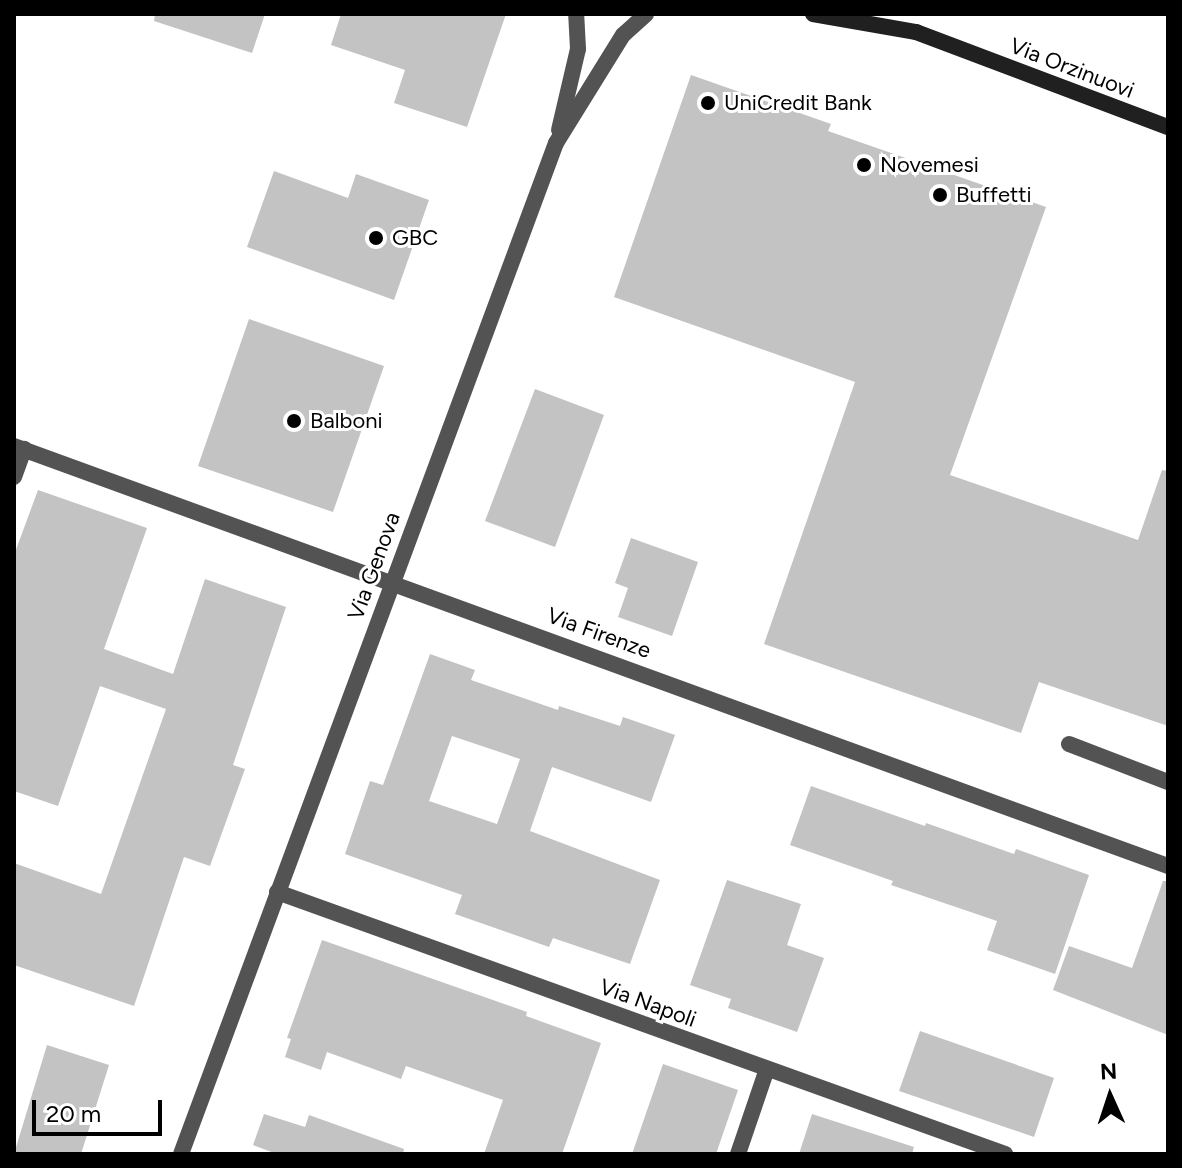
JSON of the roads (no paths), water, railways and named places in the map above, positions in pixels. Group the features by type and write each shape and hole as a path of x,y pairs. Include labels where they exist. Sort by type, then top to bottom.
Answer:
{"main road":[{"name":"Via Orzinuovi","path":"813,14 916,32 1168,127"},
{"name":"Via Orzinuovi","path":"887,14 916,32"}],"street":[{"path":"556,143 578,49 576,14"},
{"name":"Via Genova","path":"181,1154 556,143 623,35 646,14"},
{"path":"14,477 19,448"},
{"name":"Via Firenze","path":"19,448 392,580 1168,866"},
{"path":"1069,744 1168,782"},
{"name":"Via Napoli","path":"277,892 1005,1154"},
{"path":"738,1154 767,1069"}],"place":[{"name":"UniCredit Bank","path":"708,103"},
{"name":"Novemesi","path":"864,165"},
{"name":"Buffetti","path":"940,195"},
{"name":"GBC","path":"376,238"},
{"name":"Balboni","path":"294,421"}]}
